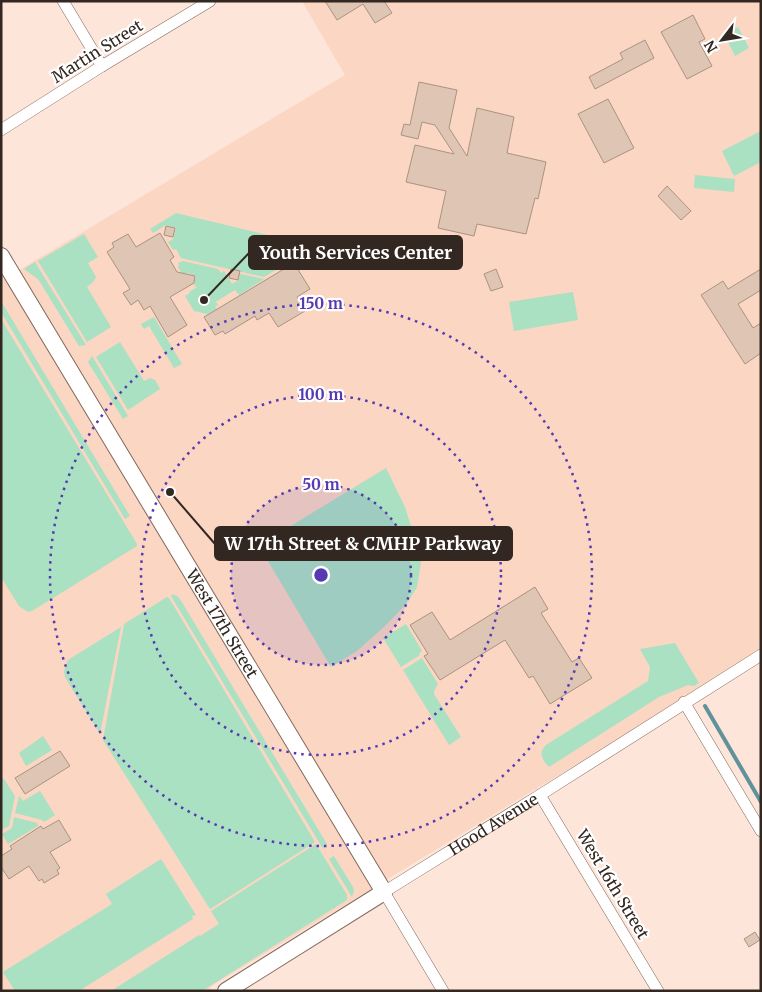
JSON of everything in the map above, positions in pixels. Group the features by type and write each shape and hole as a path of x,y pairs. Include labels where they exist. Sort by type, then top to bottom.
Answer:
{"street":[{"path":"64,1 102,66"},
{"name":"Martin Street","path":"1,130 210,1"},
{"name":"West 17th Street","path":"1,256 443,991"},
{"name":"Hood Avenue","path":"225,990 540,795 684,702 761,655"},
{"path":"684,702 761,831"},
{"name":"West 16th Street","path":"540,795 658,991"}],"shaded area":[{"path":"302,1 761,1 761,652 210,987 212,991 1,991 1,281 345,75"}],"green space":[{"path":"738,27 749,48 735,56 724,34"},
{"path":"761,131 761,162 734,176 722,151"},
{"path":"695,175 735,179 734,192 694,188"},
{"path":"176,213 276,237 291,261 264,277 181,258 176,249 173,250 168,242 173,239 176,228 166,225 153,233 150,229"},
{"path":"84,234 98,257 88,263 96,277 87,287 111,327 87,342 38,261"},
{"path":"183,261 218,269 221,273 224,271 232,284 239,280 240,274 264,279 239,295 235,290 212,304 216,302 218,305 215,307 217,309 207,314 194,311 185,296 197,287 194,285 196,276 187,273 183,276 178,267 178,263"},
{"path":"35,262 86,345 79,346 38,279 24,269"},
{"path":"573,292 578,320 514,331 509,302"},
{"path":"1,301 130,516 125,519 1,312"},
{"path":"154,317 182,364 174,368 149,326 144,329 141,324"},
{"path":"1,319 137,544 137,546 28,612 19,606 1,577"},
{"path":"120,342 144,381 150,378 155,380 160,389 128,410 96,357"},
{"path":"92,356 128,416 123,419 88,362"},
{"path":"386,468 405,507 416,542 421,563 417,587 408,602 385,626 357,651 331,667 262,551 266,541"},
{"path":"172,594 180,599 327,844 323,849 171,596"},
{"path":"167,597 315,842 210,909 103,740 124,624"},
{"path":"406,624 422,651 419,653 420,655 401,667 383,638"},
{"path":"121,627 100,734 65,677 64,671 68,660"},
{"path":"675,643 699,683 694,686 688,685 659,697 549,767 542,756 542,751 546,745 648,681 650,667 640,649"},
{"path":"422,658 438,684 434,694 461,737 449,745 403,670"},
{"path":"43,736 52,750 26,766 19,753"},
{"path":"1,778 4,779 15,796 9,826 1,830"},
{"path":"40,791 55,815 44,822 15,813 19,796 23,801"},
{"path":"14,817 37,823 38,826 8,844 2,834 12,828"},
{"path":"316,844 347,895 347,900 202,991 111,991 219,924 211,911"},
{"path":"334,856 353,887 352,897 329,859"},
{"path":"161,859 196,915 192,916 193,919 79,991 15,991 3,972 112,904 106,894"}],"building":[{"path":"325,1 384,1 392,13 375,23 363,4 337,20"},
{"path":"693,15 705,39 699,42 712,66 687,79 661,32"},
{"path":"645,40 654,58 595,89 589,77 623,59 620,53"},
{"path":"419,82 457,90 449,128 467,156 477,108 514,117 507,153 546,162 538,199 535,198 526,234 477,224 474,236 438,228 446,191 406,182 415,145 454,154 435,125 422,122 418,139 401,135 404,124 410,125"},
{"path":"608,99 634,148 604,163 578,114"},
{"path":"667,186 691,211 681,220 658,196"},
{"path":"166,226 175,228 173,237 164,235"},
{"path":"160,233 174,257 170,260 177,272 195,276 194,283 170,297 187,325 168,337 150,306 144,310 138,300 131,305 123,293 130,289 107,252 114,247 112,243 128,234 136,247"},
{"path":"294,263 310,289 297,297 305,311 278,327 269,313 257,320 255,316 225,334 223,331 215,335 204,317"},
{"path":"231,269 240,271 238,280 229,278"},
{"path":"496,269 503,287 491,291 484,274"},
{"path":"761,269 761,290 738,304 753,328 761,323 761,353 745,364 701,295 723,281 728,289"},
{"path":"535,587 548,609 541,613 572,662 579,658 592,678 550,704 533,676 529,678 505,640 440,680 424,656 428,654 410,625 432,612 450,640"},
{"path":"60,751 70,766 25,794 15,778"},
{"path":"59,820 71,840 50,852 60,868 57,870 59,874 44,883 42,879 39,881 29,866 9,879 1,867 1,856 12,849 10,846 41,826 43,829"},
{"path":"755,932 760,940 749,947 744,939"}],"waterway":[{"path":"705,706 761,802"}],"place":[{"name":"Youth Services Center","path":"204,300"},
{"name":"W 17th Street & CMHP Parkway","path":"170,492"}]}
